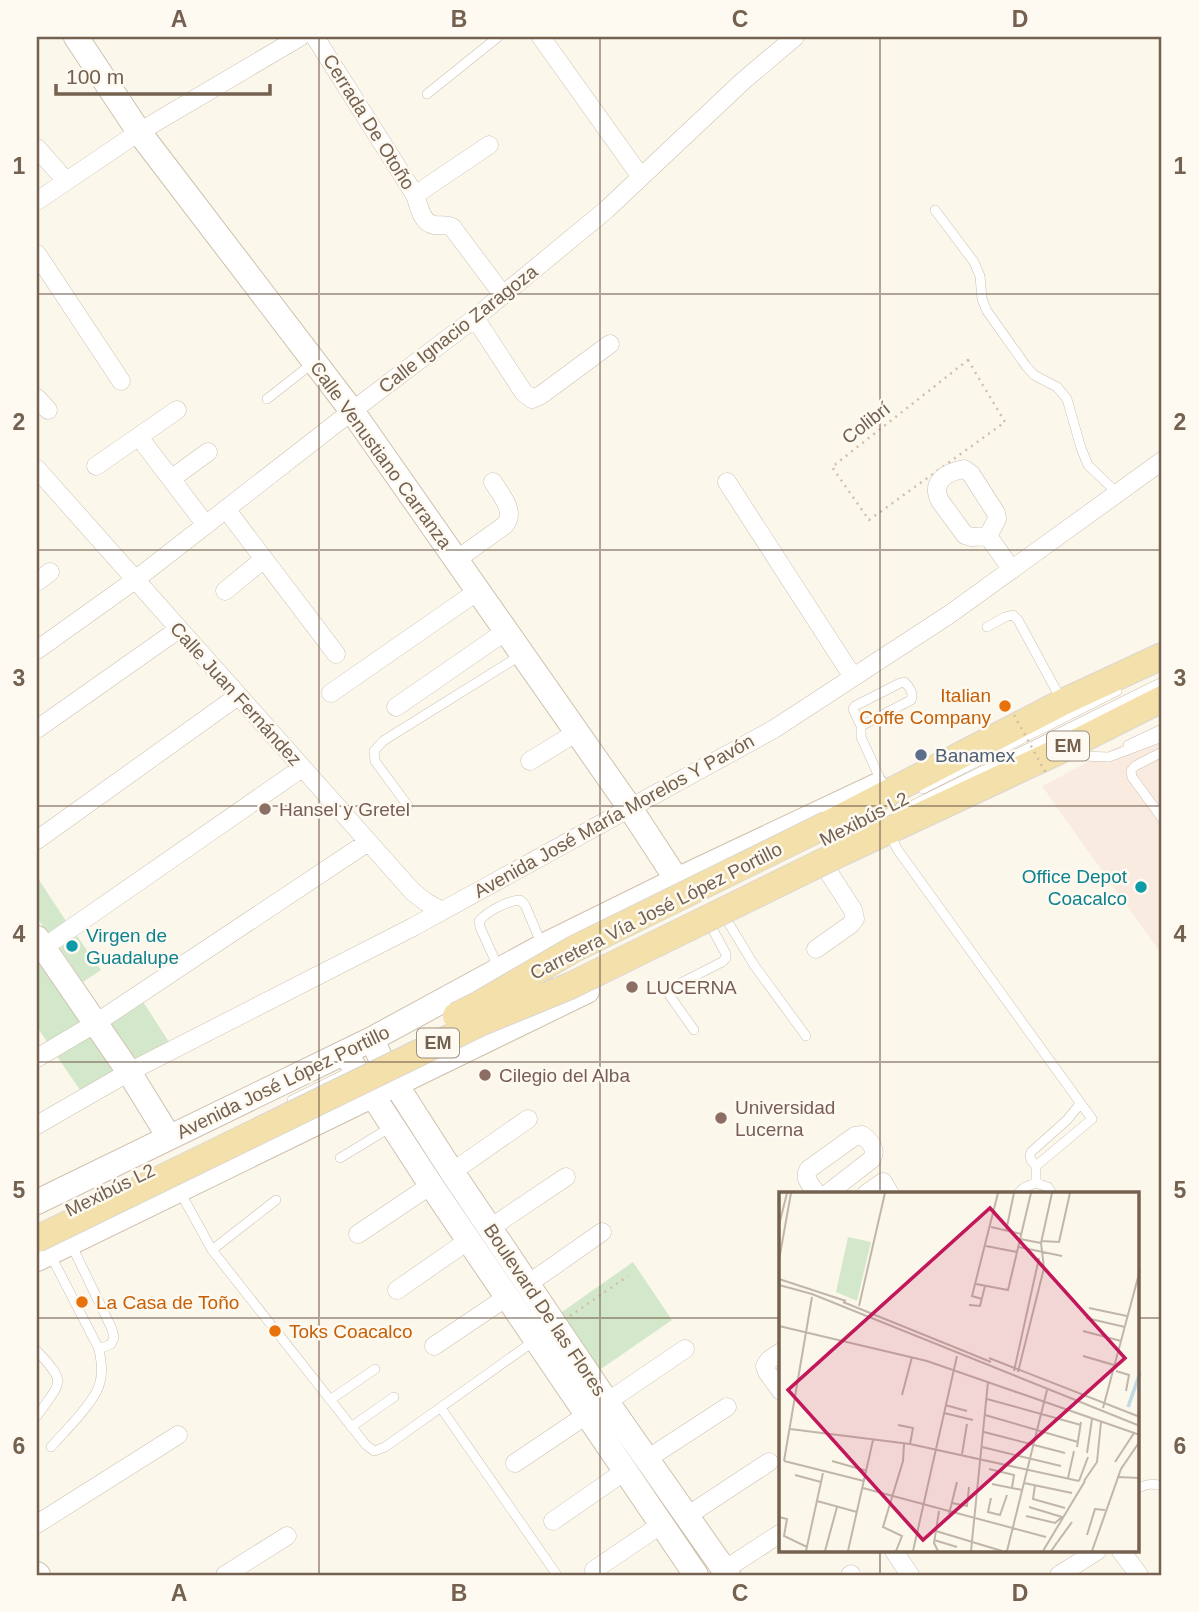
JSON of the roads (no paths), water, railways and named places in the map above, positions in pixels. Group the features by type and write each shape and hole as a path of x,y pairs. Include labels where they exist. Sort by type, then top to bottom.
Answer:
{"main road":[{"name":"Carretera Vía José López Portillo","path":"37,1223 476,1006 574,949 828,824 1063,702 1162,656"},
{"name":"Carretera Vía José López Portillo","path":"46,1246 482,1022 570,986 836,863 972,792 1162,699"}],"street":[{"name":"Calle Venustiano Carranza","path":"76,37 139,132 352,411 630,808 677,880"},
{"path":"37,201 139,132 300,37"},
{"name":"Cerrada De Otoño","path":"315,37 415,195 427,223 452,228 503,296"},
{"path":"541,37 641,177"},
{"name":"Calle Ignacio Zaragoza","path":"37,650 135,580 503,296 606,210 743,80 795,37"},
{"path":"415,195 489,145"},
{"path":"37,148 66,181"},
{"path":"37,254 43,275 121,381"},
{"path":"475,318 524,393 532,399 610,344"},
{"path":"96,466 177,410"},
{"path":"139,437 206,525"},
{"path":"171,480 208,452"},
{"name":"Avenida José María Morelos Y Pavón","path":"37,1125 129,1072 442,911 774,729 950,614 1162,461"},
{"name":"Calle Juan Fernández","path":"37,469 412,892 442,911"},
{"path":"456,560 510,519 510,511 493,482"},
{"path":"727,482 853,677"},
{"path":"226,509 336,654"},
{"path":"988,536 1012,569"},
{"path":"225,591 264,559"},
{"path":"331,693 478,591"},
{"path":"37,729 179,629"},
{"path":"396,707 506,631"},
{"path":"37,839 238,696"},
{"path":"530,761 577,732"},
{"name":"Avenida José López Portillo","path":"37,1202 169,1138 358,1074 385,1060 500,971 543,946 677,880 886,795 983,744"},
{"path":"169,1138 96,1023 39,946 302,768"},
{"name":"Avenida José López Portillo","path":"46,1246 178,1190 358,1074 385,1060 720,926 836,863 861,858 889,828 972,792"},
{"path":"37,1058 96,1023 368,842"},
{"path":"816,949 855,919 836,863"},
{"name":"Boulevard De las Flores","path":"385,1060 442,1178 636,1465 687,1517 726,1572"},
{"name":"Boulevard De las Flores","path":"358,1074 392,1126 442,1178"},
{"path":"358,1234 528,1119"},
{"path":"816,1192 806,1178 808,1169 855,1136 862,1135 869,1140 874,1153 868,1163 830,1192"},
{"path":"868,1163 886,1188"},
{"path":"397,1290 566,1177"},
{"path":"434,1346 602,1232"},
{"path":"515,1463 685,1349"},
{"path":"779,1353 765,1366 779,1388"},
{"path":"553,1521 727,1407"},
{"path":"37,1524 178,1435"},
{"path":"687,1517 769,1462"},
{"name":"Boulevard De las Flores","path":"636,1465 662,1524 696,1575"},
{"path":"594,1570 662,1524"},
{"path":"726,1572 779,1534"},
{"path":"225,1575 287,1536"},
{"path":"1059,1575 1095,1552"},
{"path":"1122,1552 1139,1575"},
{"path":"899,1553 910,1575"}],"lane":[{"path":"427,94 498,37"},
{"path":"935,211 974,262 980,276 982,299 987,312 1034,375 1064,393 1088,465 1117,493"},
{"path":"267,399 314,362"},
{"path":"987,627 1013,615 1063,702"},
{"path":"408,806 375,761 374,751 383,741 522,654"},
{"name":"Mexibús L2","path":"889,828 1162,682"},
{"path":"861,726 911,699 912,693 907,685 900,683 853,709 861,726 861,737 886,795"},
{"name":"Mexibús L2","path":"886,795 1127,686"},
{"path":"1108,757 1162,729"},
{"path":"1059,751 1082,756 1108,757 1162,737"},
{"path":"1162,752 1135,766 1131,771 1132,777 1162,818"},
{"path":"889,828 897,849 1092,1119 1036,1166"},
{"path":"500,971 480,928 479,921 484,916 513,901 520,901 525,905 543,946"},
{"path":"694,1030 670,996 670,991 726,958 720,926"},
{"path":"720,926 754,965 806,1036"},
{"path":"385,1060 532,988 450,1024"},
{"path":"282,1105 358,1074"},
{"name":"Mexibús L2","path":"46,1246 358,1074"},
{"path":"1036,1183 1036,1166 1031,1160 1031,1152 1067,1120 1080,1104"},
{"path":"340,1158 392,1126"},
{"path":"1019,1192 1036,1183 1048,1187 1051,1192"},
{"path":"178,1190 212,1250 366,1445 374,1451 385,1447 546,1333"},
{"path":"212,1250 276,1200"},
{"path":"46,1246 112,1329 114,1338 111,1344 99,1349"},
{"path":"46,1246 99,1349 102,1368 100,1384 94,1396 51,1447"},
{"path":"37,1351 55,1370 59,1379 58,1385 37,1416"},
{"path":"330,1400 375,1369"},
{"path":"352,1427 394,1397"},
{"path":"441,1408 557,1575"},
{"path":"1140,1487 1147,1484 1162,1486"}],"place":[{"name":"Italian Coffe Company","path":"1005,706"},
{"name":"Banamex","path":"921,755"},
{"name":"Hansel y Gretel","path":"265,809"},
{"name":"Office Depot Coacalco","path":"1141,887"},
{"name":"Virgen de Guadalupe","path":"72,946"},
{"name":"LUCERNA","path":"632,987"},
{"name":"Cilegio del Alba","path":"485,1075"},
{"name":"Universidad Lucerna","path":"721,1118"},
{"name":"La Casa de Toño","path":"82,1302"},
{"name":"Toks Coacalco","path":"275,1331"}]}
